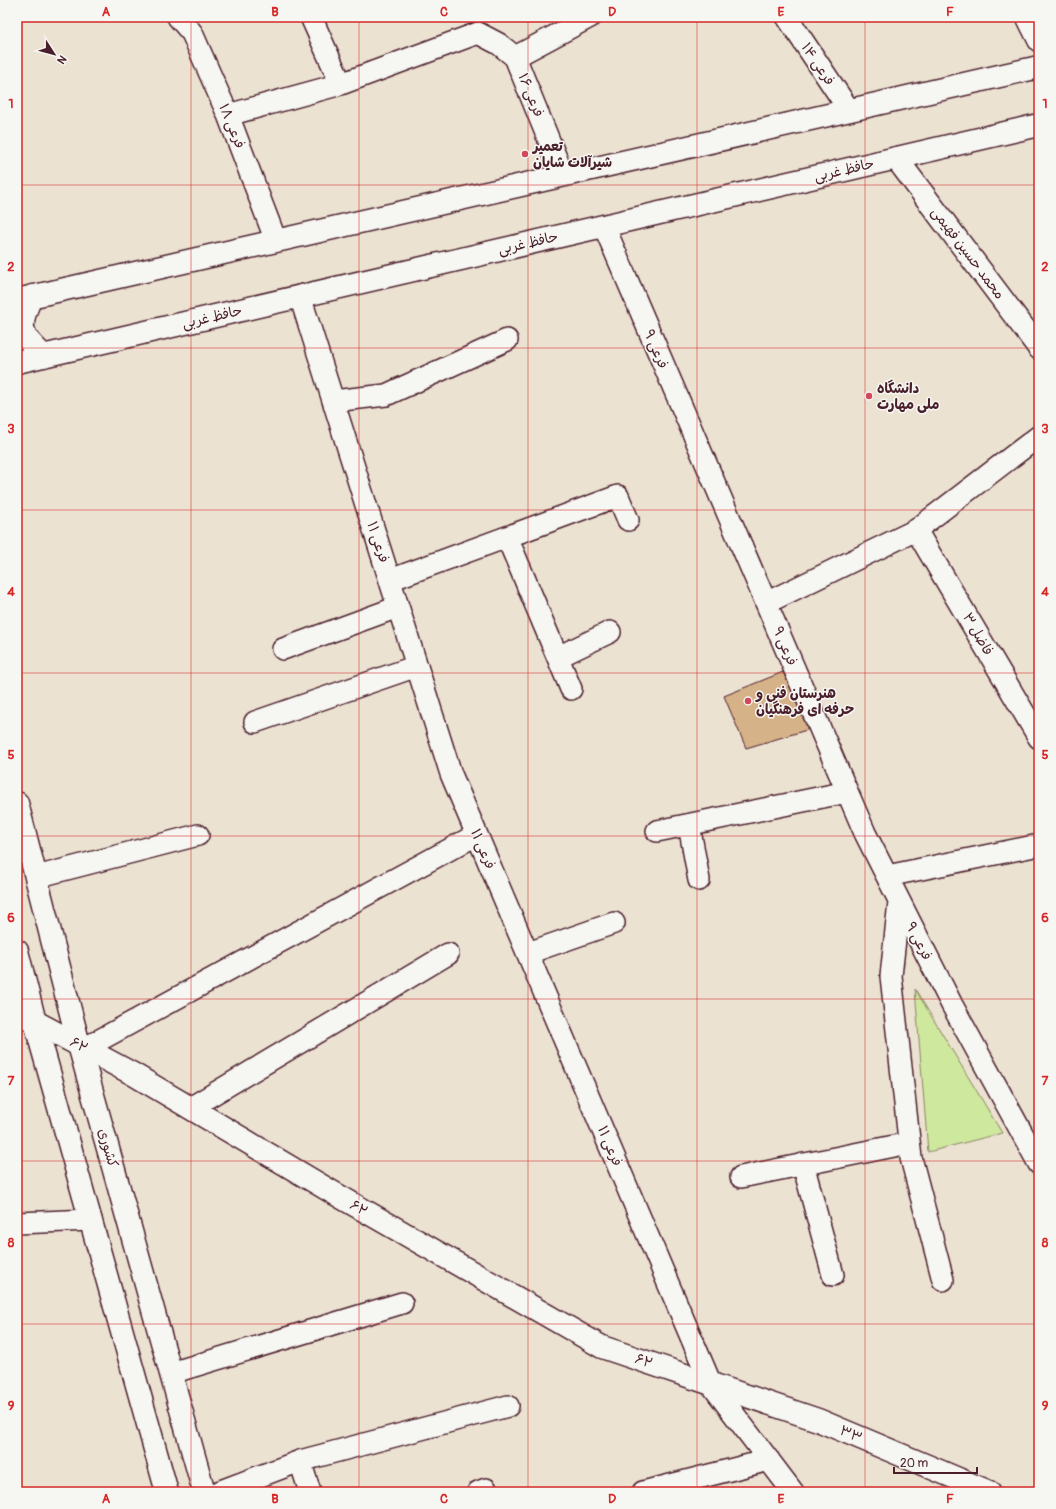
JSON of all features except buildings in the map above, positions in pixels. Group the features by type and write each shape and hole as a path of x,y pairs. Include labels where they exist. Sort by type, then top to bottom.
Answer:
{"main road":[{"path":"44,356 24,335 22,322 26,309 24,298 1039,67"},
{"name":"حافظ غربی","path":"17,362 1039,125"},
{"name":"محمد حسین فهیمی","path":"896,158 1039,348"},
{"name":"کشوری","path":"17,803 204,1492"},
{"path":"17,951 26,1017 91,1220 167,1492"},
{"name":"۶۲","path":"26,1017 133,1074 332,1192 602,1347 711,1384"},
{"name":"۳۳","path":"711,1384 818,1420 989,1492"}],"street":[{"name":"فرعی ۱۸","path":"178,17 192,33 228,115 276,241"},
{"path":"311,17 341,84"},
{"path":"515,57 590,17"},
{"name":"فرعی ۱۴","path":"787,17 849,110"},
{"path":"1026,17 1039,41"},
{"path":"228,115 341,84 474,25"},
{"name":"فرعی ۱۶","path":"474,25 515,57 563,175"},
{"name":"فرعی ۹","path":"604,226 865,833 952,1005 1039,1164"},
{"name":"فرعی ۱۱","path":"300,296 451,774 476,835 528,953 711,1384 793,1492"},
{"path":"333,401 386,395 507,340"},
{"path":"766,603 916,530 1039,436"},
{"path":"390,580 618,496 628,520"},
{"name":"فاضل ۳","path":"916,530 1039,738"},
{"path":"507,537 571,689"},
{"path":"283,649 398,607"},
{"path":"558,657 610,632"},
{"path":"255,722 417,666"},
{"path":"657,831 847,792"},
{"path":"689,825 699,880"},
{"path":"36,877 198,835"},
{"path":"82,1047 476,835"},
{"path":"887,876 1039,845"},
{"path":"899,902 891,976 909,1143 911,1158 943,1280"},
{"path":"528,953 614,923"},
{"path":"190,1108 448,954"},
{"path":"741,1177 909,1143"},
{"path":"803,1164 833,1275"},
{"path":"17,1223 91,1220"},
{"path":"171,1373 402,1303"},
{"path":"218,1492 300,1461 508,1406"},
{"path":"643,1492 769,1460"},
{"path":"300,1461 310,1492"}],"green space":[{"path":"915,989 1002,1133 928,1152"}],"place":[{"name":"تعمیر شیرآلات شایان","path":"525,154"},
{"name":"دانشگاه ملی مهارت","path":"869,396"},
{"name":"هنرستان فنی و حرفه ای فرهنگیان","path":"748,701"}]}
